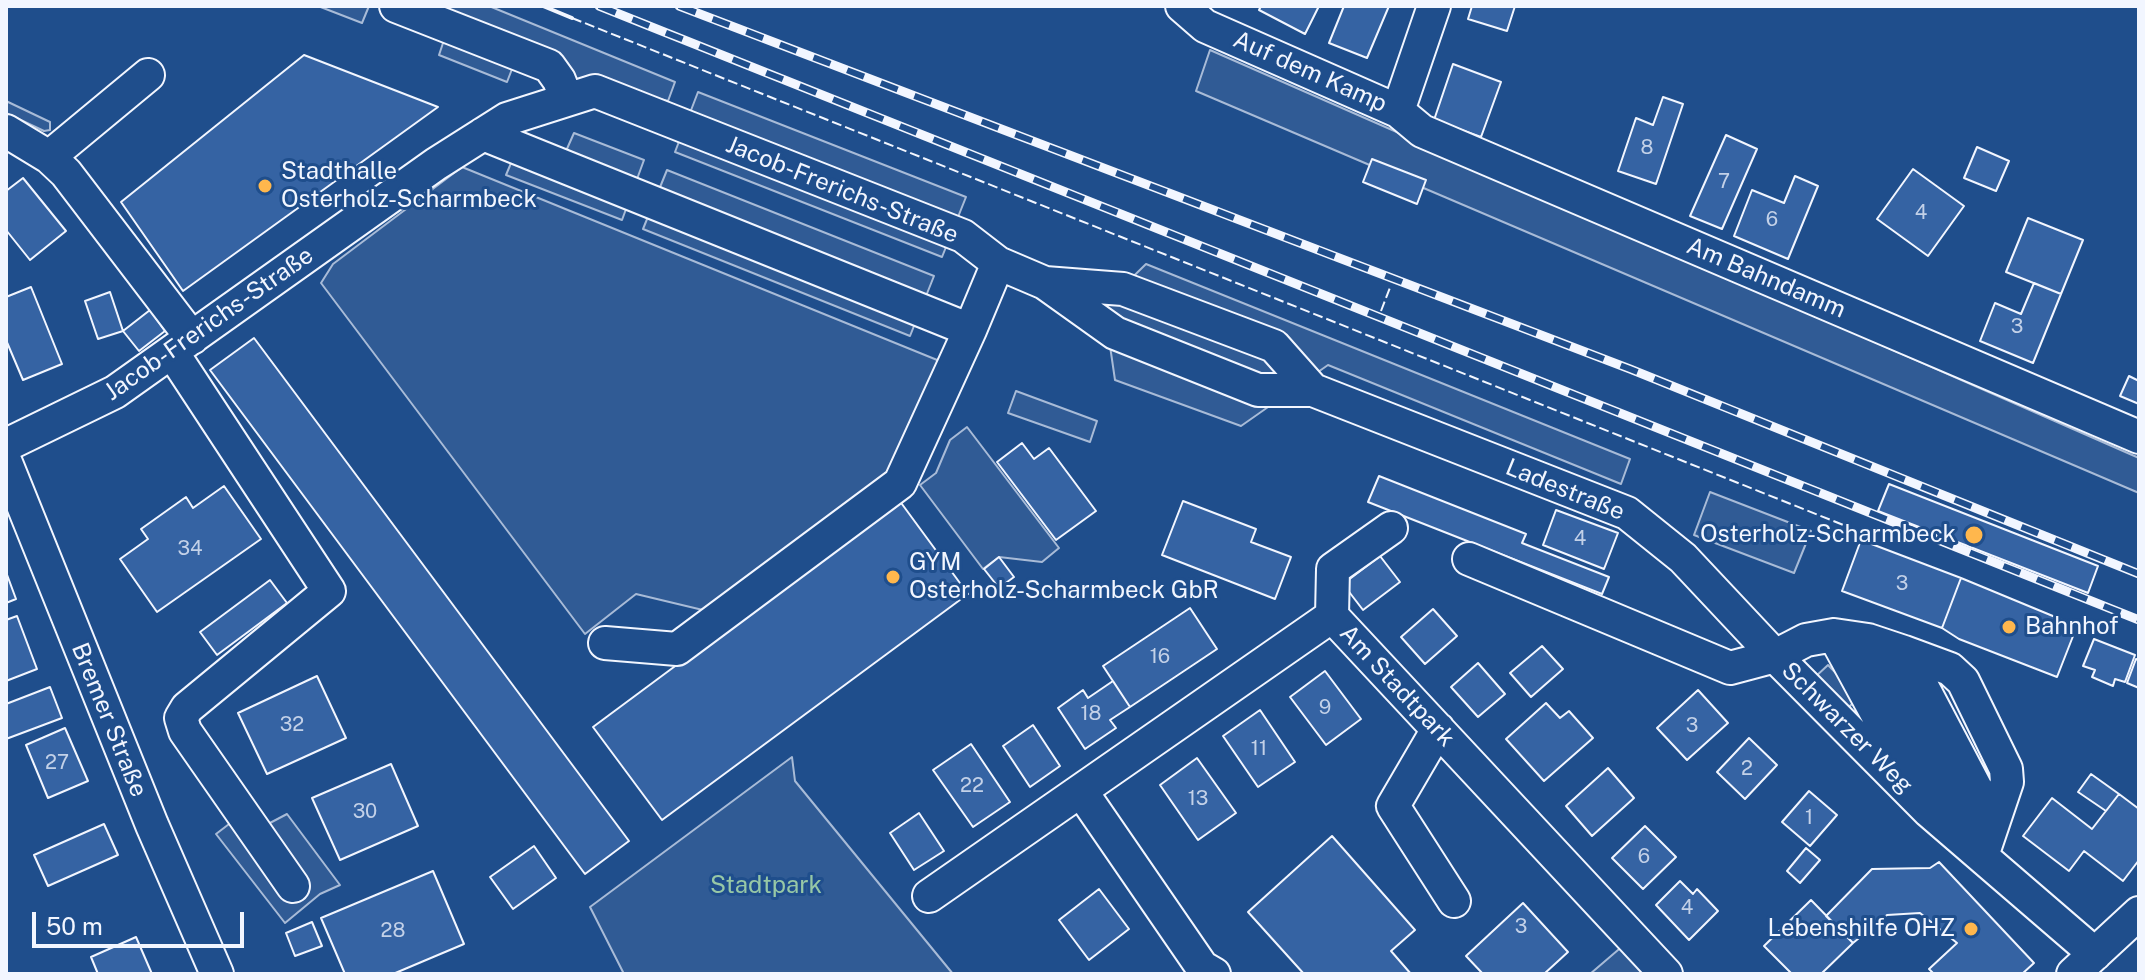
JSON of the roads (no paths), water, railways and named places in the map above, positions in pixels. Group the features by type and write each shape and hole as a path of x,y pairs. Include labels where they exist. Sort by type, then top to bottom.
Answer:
{"street":[{"path":"396,6 549,66 567,100"},
{"name":"Auf dem Kamp","path":"1182,6 1205,26 1398,111"},
{"path":"1398,111 1434,6"},
{"path":"49,157 148,75"},
{"name":"Jacob-Frerichs-Straße","path":"6,445 115,392 436,164 507,119 595,91 963,236 998,263"},
{"name":"Am Bahndamm","path":"1398,111 1422,131 2139,437"},
{"path":"6,131 49,157 66,173 182,345 329,591 187,708 181,718 185,731 293,886"},
{"path":"483,134 970,330"},
{"path":"605,643 677,649 900,483 998,263"},
{"name":"Ladestraße","path":"998,263 1045,283 1115,333 1258,390 1313,390 1627,513 1683,558 1775,656"},
{"name":"Ladestraße","path":"1045,283 1123,289 1274,346 1313,390"},
{"name":"Bremer Straße","path":"6,463 152,825 217,974"},
{"path":"1332,616 1333,569 1391,528"},
{"name":"Schwarzer Weg","path":"1469,559 1730,668 1775,656 1929,811 1988,839 2084,964"},
{"name":"Am Stadtpark","path":"929,896 1332,616 1666,974"},
{"path":"1834,635 1929,811"},
{"path":"1775,656 1806,640 1834,635 1868,640 1904,652 1988,839"},
{"path":"1868,640 1962,821 1988,839"},
{"path":"1438,729 1393,806 1454,901"},
{"path":"1081,791 1202,967 1214,974"},
{"path":"2084,964 2136,923"}],"railway":[{"path":"599,6 2139,620"},
{"path":"679,6 1630,369 2139,574"}],"place":[{"name":"Stadthalle Osterholz-Scharmbeck","path":"265,186"},
{"name":"Osterholz-Scharmbeck","path":"1974,535"},
{"name":"GYM Osterholz-Scharmbeck GbR","path":"893,577"},
{"name":"Bahnhof","path":"2009,627"},
{"name":"Lebenshilfe OHZ","path":"1971,929"}],"park label":[{"name":"Stadtpark","path":"766,886"}]}
